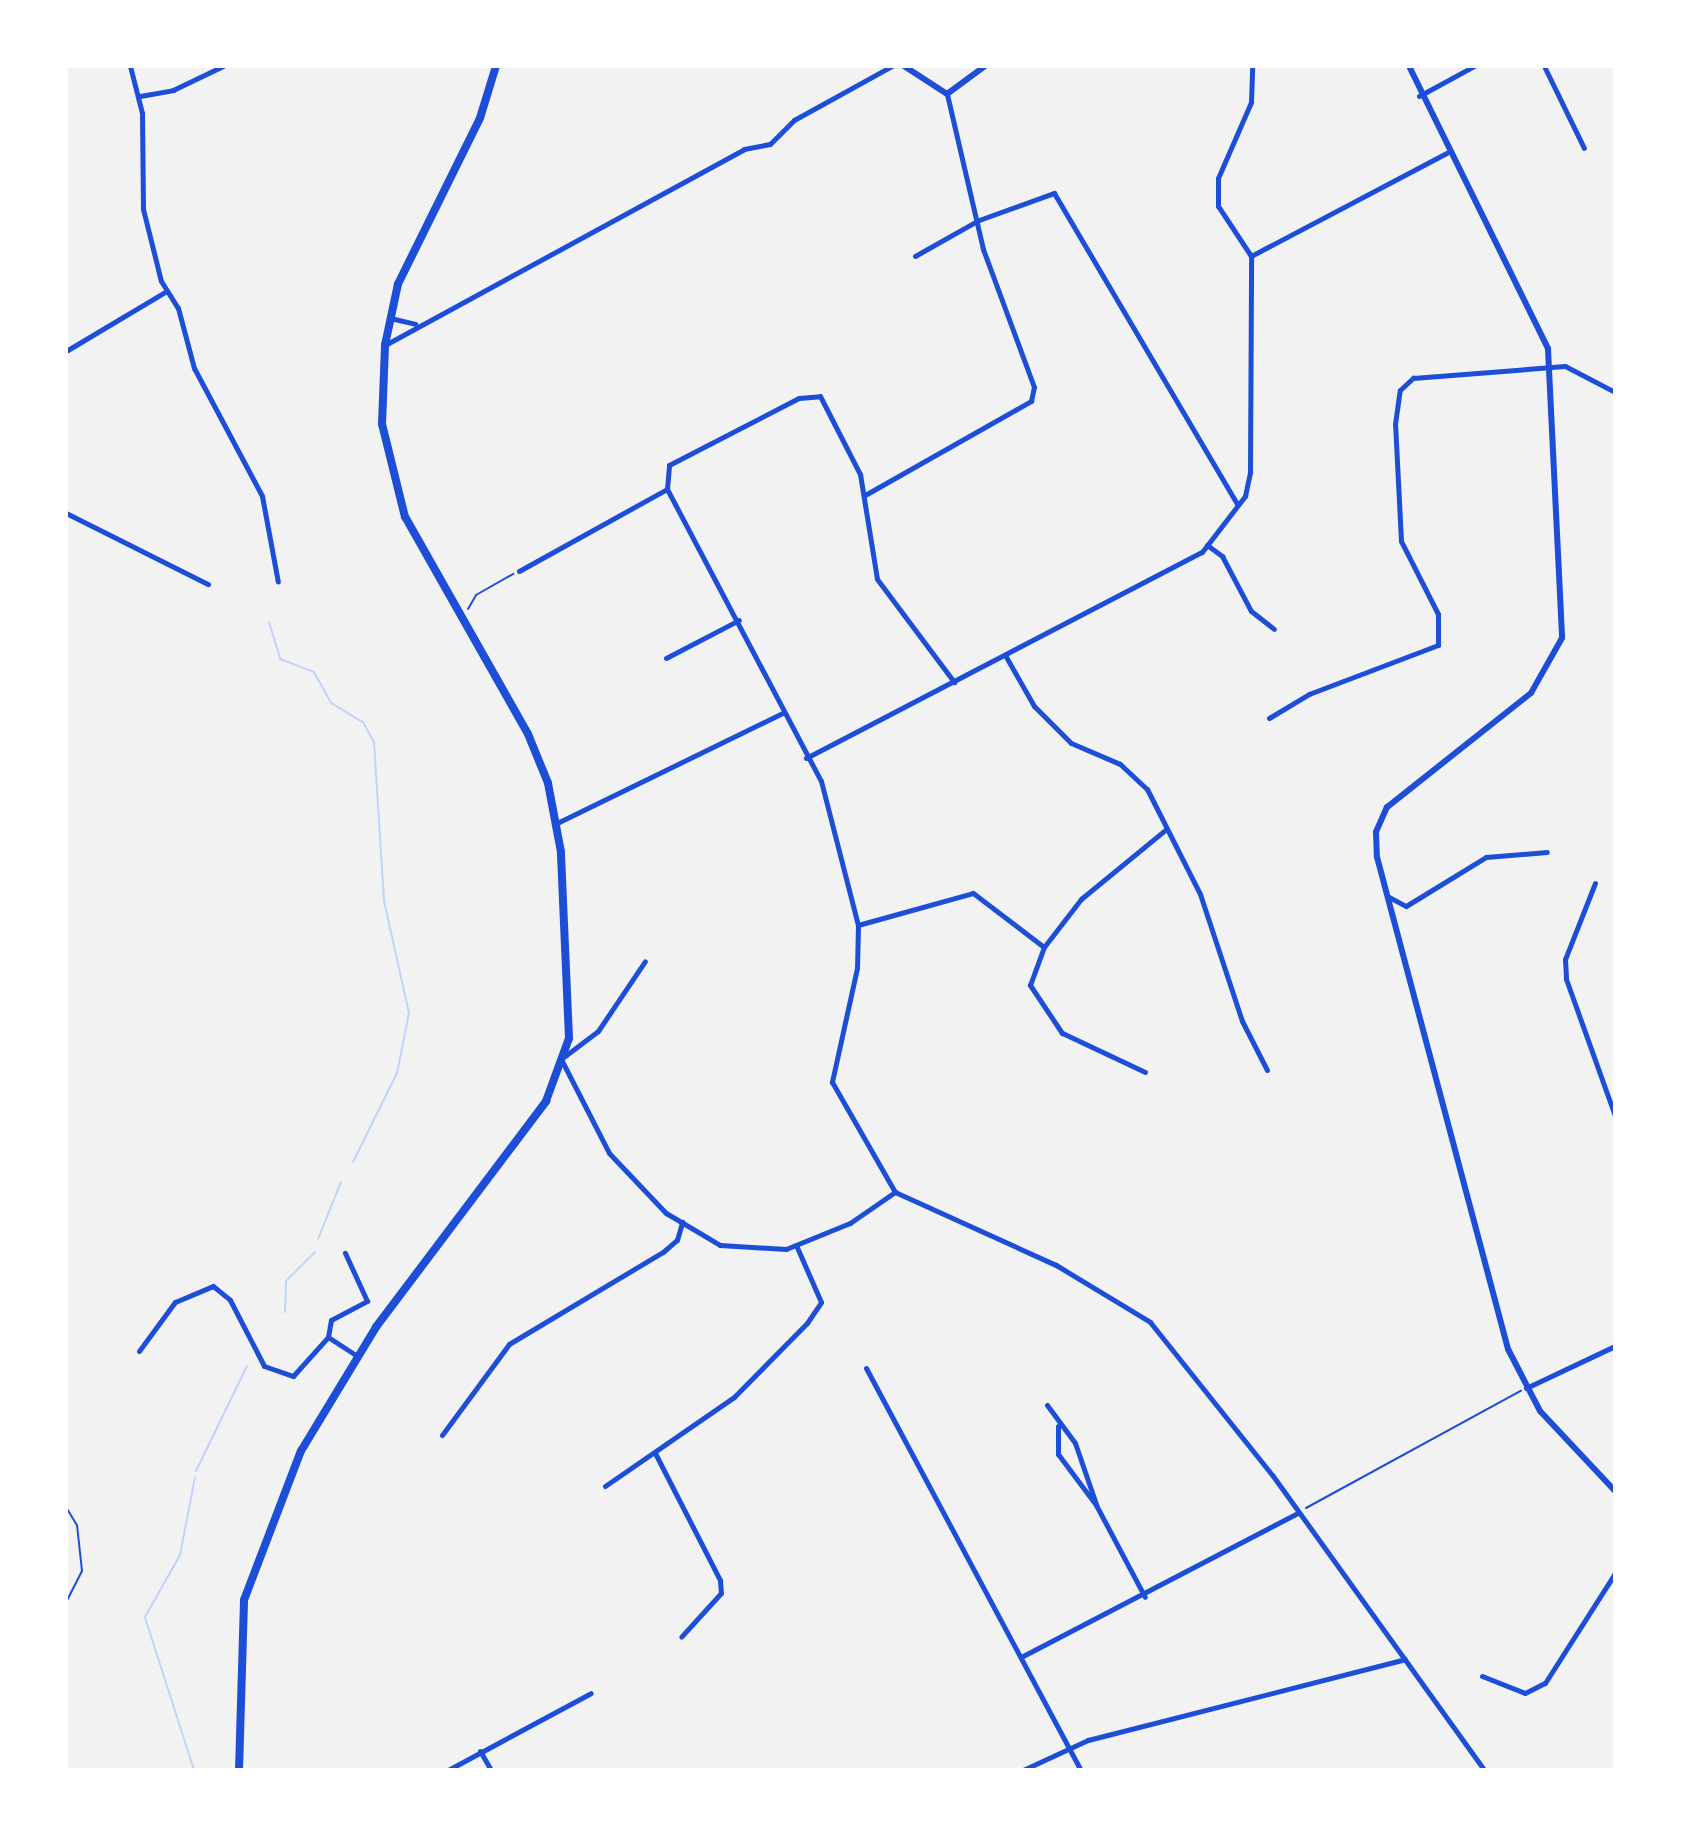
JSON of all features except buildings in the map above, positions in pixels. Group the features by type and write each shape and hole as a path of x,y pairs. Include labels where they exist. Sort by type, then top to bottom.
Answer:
{"main road":[{"path":"239,1770 238,1645 249,1577 301,1451 356,1355 546,1101 564,1060 571,1004 557,823 528,734 399,502 383,438 385,345 406,264 480,118 496,66"}],"street":[{"path":"130,66 140,96 143,209 165,292 178,308 194,368 262,496 278,582"},
{"path":"140,96 173,90 223,66"},
{"path":"385,345 416,324 744,149 770,144 801,118 892,66"},
{"path":"865,495 1031,401 1034,387 979,220 947,94 904,66"},
{"path":"947,94 985,66"},
{"path":"806,758 1207,545 1238,505 1255,428 1251,256 1218,206 1218,178 1251,102 1252,66"},
{"path":"1409,66 1419,96 1446,153 1542,333 1551,366 1558,652 1531,693 1387,807 1375,842 1447,1133 1526,1388 1615,1491"},
{"path":"1419,96 1474,66"},
{"path":"1544,66 1584,148"},
{"path":"1251,256 1446,153"},
{"path":"915,256 979,220 1045,195 1063,201 1238,505"},
{"path":"66,351 165,292"},
{"path":"390,317 416,324"},
{"path":"1269,718 1309,694 1423,653 1443,632 1401,541 1395,424 1400,390 1433,373 1551,366 1572,368 1615,392"},
{"path":"954,682 877,579 865,495 842,429 820,396 799,398 669,465 667,489 739,620 783,713 821,781 858,925 857,968 832,1082 895,1192 1056,1265 1150,1322 1298,1513 1484,1770"},
{"path":"519,571 667,489"},
{"path":"66,513 208,584"},
{"path":"1207,545 1222,556 1251,611 1274,629"},
{"path":"666,658 739,620"},
{"path":"1005,655 1034,706 1071,743 1120,764 1147,789 1200,894 1242,1021 1267,1070"},
{"path":"557,823 783,713"},
{"path":"1145,1072 1062,1033 1030,985 1044,947 1091,889 1161,841 1166,829"},
{"path":"1386,896 1406,906 1424,902 1486,857 1547,852"},
{"path":"1595,883 1565,959 1566,979 1615,1116"},
{"path":"858,925 973,893 1044,947"},
{"path":"645,961 598,1031 564,1060 609,1153 682,1222 720,1245 796,1245 850,1223 895,1192"},
{"path":"442,1435 509,1344 663,1252 677,1240 682,1222"},
{"path":"605,1486 764,1373 807,1323 821,1302 796,1245"},
{"path":"139,1351 175,1302 213,1286 276,1376 293,1376 328,1337 331,1320 367,1301 345,1253"},
{"path":"328,1337 356,1355"},
{"path":"1526,1388 1615,1346"},
{"path":"866,1368 1081,1770"},
{"path":"1047,1405 1058,1426 1075,1443 1096,1505"},
{"path":"1058,1426 1058,1454 1096,1505 1145,1597"},
{"path":"655,1453 720,1580 721,1593 681,1637"},
{"path":"1021,1657 1145,1597 1298,1513"},
{"path":"1482,1676 1525,1693 1545,1683 1615,1573"},
{"path":"1023,1770 1069,1746 1406,1659"},
{"path":"448,1770 591,1693"},
{"path":"480,1751 491,1770"}],"path":[{"path":"468,609 476,595 519,571"},
{"path":"1298,1513 1526,1388"},
{"path":"66,1507 77,1525 82,1571 66,1602"}],"waterway":[{"path":"269,622 280,659 314,672 331,703 363,722 374,742 384,901 409,1013 397,1073 353,1162"},
{"path":"318,1239 341,1182"},
{"path":"285,1312 286,1281 315,1252"},
{"path":"196,1471 247,1366"},
{"path":"194,1770 145,1617 180,1555 195,1477"}]}
